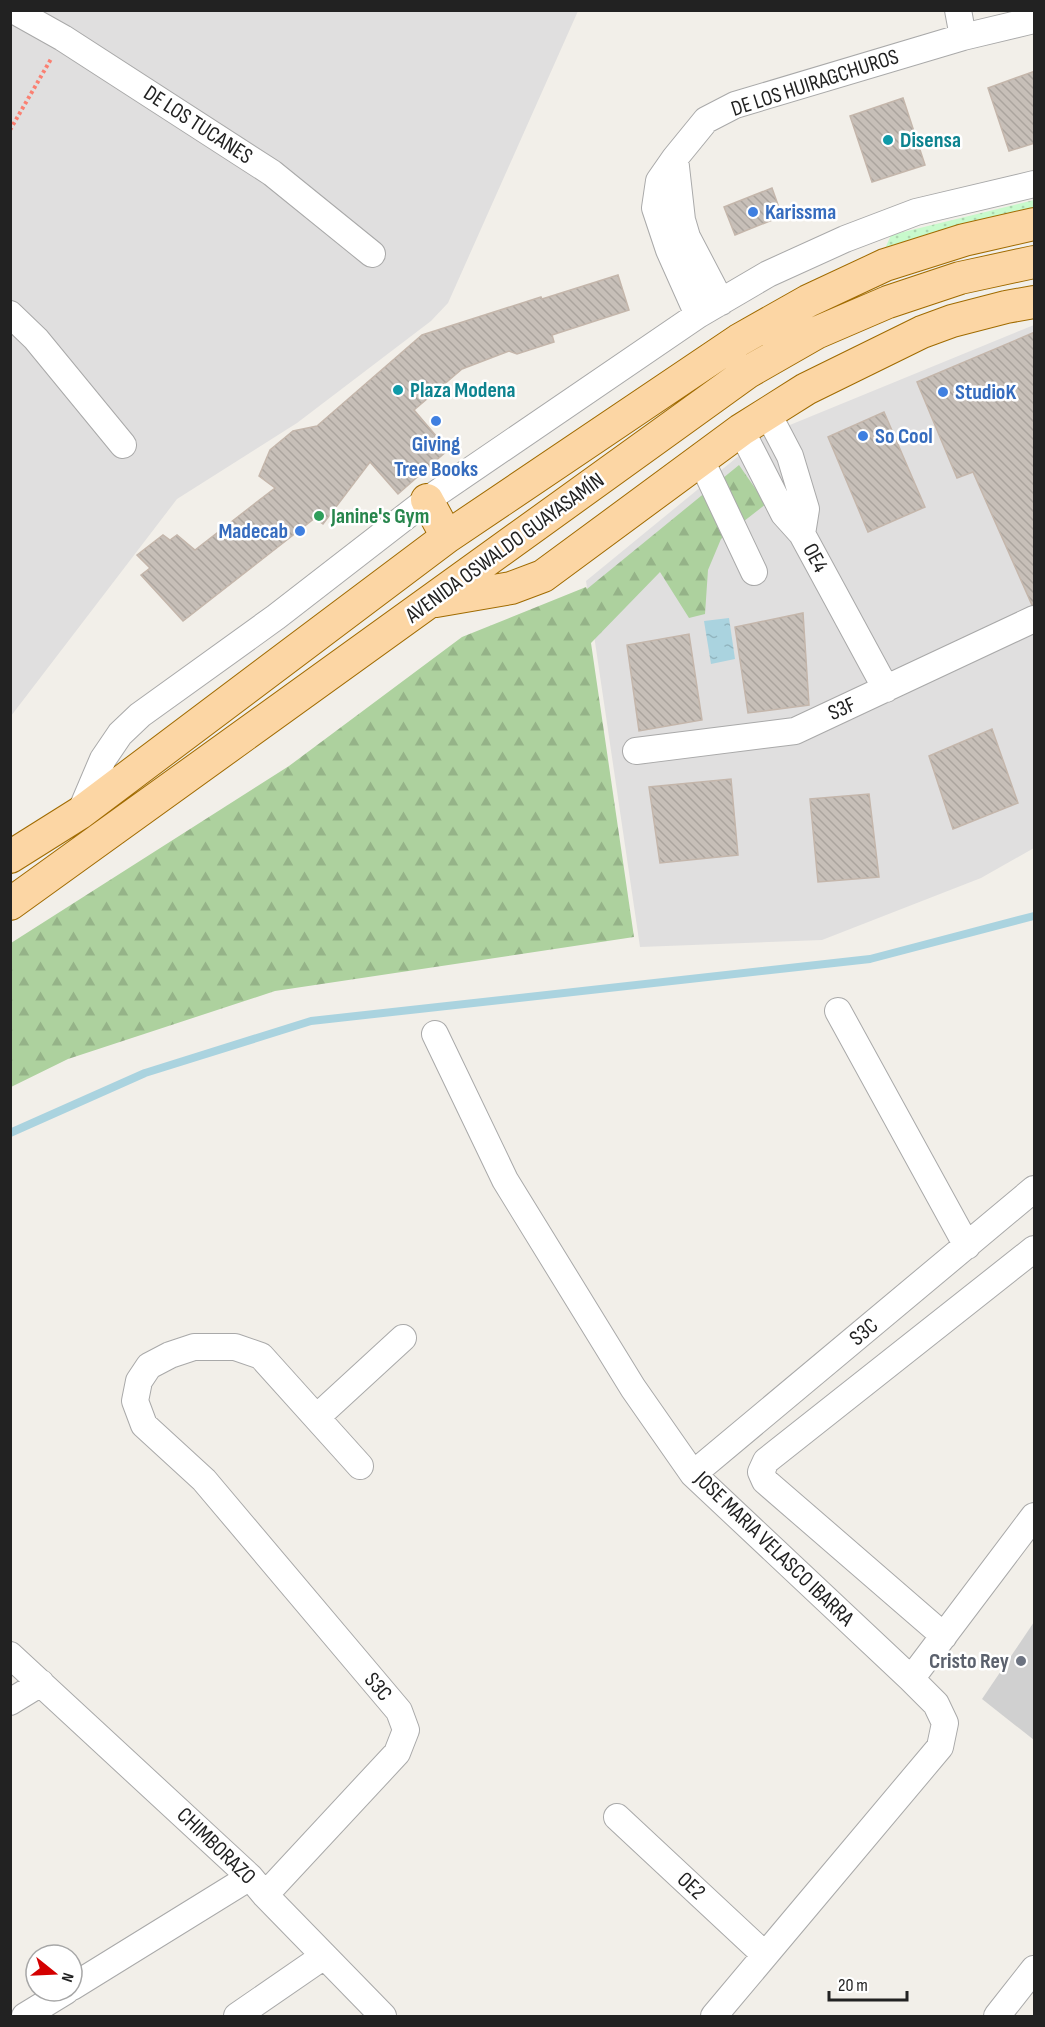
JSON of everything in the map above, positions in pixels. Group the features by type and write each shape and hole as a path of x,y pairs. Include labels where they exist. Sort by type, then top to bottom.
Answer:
{"main road":[{"name":"AVENIDA OSWALDO GUAYASAMÍN","path":"10,857 80,813 447,537 739,340 808,301 885,265 964,240 1035,224"},
{"name":"AVENIDA OSWALDO GUAYASAMÍN","path":"10,904 748,372 816,333 888,302 960,278 1035,262"},
{"path":"429,602 511,588 543,576 741,430 807,389 922,332 995,309 1035,302"},
{"path":"427,500 447,537"}],"street":[{"name":"DE LOS TUCANES","path":"13,10 63,38 272,173 372,254"},
{"path":"958,10 963,37"},
{"name":"DE LOS HUIRAGCHUROS","path":"699,315 669,249 655,208 659,181 706,120 735,105 963,37 1035,20"},
{"path":"675,158 682,220 687,237 721,302"},
{"path":"80,813 103,759 120,734 140,715 276,617 427,500 699,315 768,274 844,239 916,212 1035,184"},
{"path":"10,314 36,339 123,445"},
{"path":"768,414 790,456 806,509 802,534"},
{"name":"OE4","path":"741,430 784,514 802,534 886,689"},
{"path":"701,460 754,572"},
{"name":"S3F","path":"636,751 795,731 1035,619"},
{"path":"838,1011 967,1246"},
{"name":"JOSE MARIA VELASCO IBARRA","path":"435,1035 505,1180 633,1388 693,1474 911,1679 936,1704 945,1723 940,1747 714,2016"},
{"name":"S3C","path":"693,1474 1035,1189"},
{"path":"944,1636 765,1481 761,1472 766,1461 1035,1249"},
{"path":"317,1417 403,1338"},
{"name":"S3C","path":"84,1980 258,1886 397,1753 406,1730 399,1711 204,1480 144,1425 135,1401 139,1381 149,1366 170,1355 194,1347 235,1347 261,1356 360,1466"},
{"path":"911,1679 1035,1516"},
{"name":"CHIMBORAZO","path":"10,1655 258,1886 383,2016"},
{"path":"10,1702 41,1683"},
{"name":"OE2","path":"617,1817 765,1955"},
{"path":"237,2016 324,1956"},
{"path":"997,2016 1035,1969"},
{"path":"25,2016 46,2003"}],"path":[{"path":"10,130 63,38"}],"shaded area":[{"path":"11,11 578,11 448,303 431,321 297,423 177,499 11,716"},
{"path":"1034,325 1034,848 981,878 822,940 640,947 586,581 763,436"},
{"name":"Cristo Rey","path":"1034,1622 1034,1740 982,1699"}],"green space":[{"path":"1034,200 1034,210 884,251 891,235"},
{"path":"739,465 766,504 721,539 708,570 705,614 689,618 660,572 591,643 634,937 275,991 68,1059 11,1087 11,943 289,766 462,637 586,587 587,589"}],"water":[{"path":"729,618 735,659 711,664 704,621"}],"building":[{"path":"1035,71 1035,143 1009,151 988,88"},
{"name":"Disensa","path":"903,98 925,165 872,182 850,116"},
{"name":"Karissma","path":"772,188 782,216 735,235 724,207"},
{"path":"618,275 629,310 552,335 554,342 517,354 509,351 462,369 414,410 448,450 398,494 370,462 323,524 315,518 183,621 141,575 150,568 137,555 163,535 170,540 177,535 195,550 275,488 259,476 270,450 293,431 317,426 422,335"},
{"path":"1035,332 1035,604 1032,605 973,472 957,478 917,382"},
{"path":"884,412 925,507 868,532 828,437"},
{"path":"803,613 809,705 748,713 735,627"},
{"path":"689,634 702,720 639,731 627,645"},
{"path":"992,729 1018,803 953,829 929,756"},
{"path":"731,779 738,855 660,863 649,787"},
{"path":"869,794 879,877 818,882 810,799"}],"waterway":[{"path":"10,1133 145,1073 311,1021 870,959 1034,916"}],"place":[{"name":"Disensa","path":"888,140"},
{"name":"Karissma","path":"753,212"},
{"name":"Plaza Modena","path":"398,390"},
{"name":"StudioK","path":"943,392"},
{"name":"Giving Tree Books","path":"436,421"},
{"name":"So Cool","path":"863,436"},
{"name":"Janine's Gym","path":"319,516"},
{"name":"Madecab","path":"300,531"},
{"name":"Cristo Rey","path":"1021,1661"}]}
